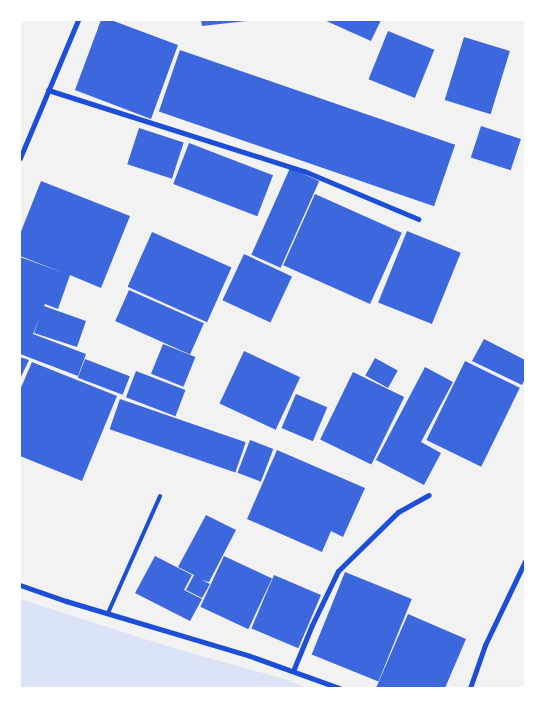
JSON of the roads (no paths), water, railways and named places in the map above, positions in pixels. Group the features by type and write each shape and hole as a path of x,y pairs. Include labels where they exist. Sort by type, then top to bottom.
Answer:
{"street":[{"path":"20,158 78,20"},
{"path":"48,90 304,170 418,219"},
{"path":"293,671 312,625 338,571 398,512 428,495"},
{"path":"470,688 485,645 525,560"},
{"path":"20,585 206,642 339,688"}],"lane":[{"path":"108,613 160,496"}]}
